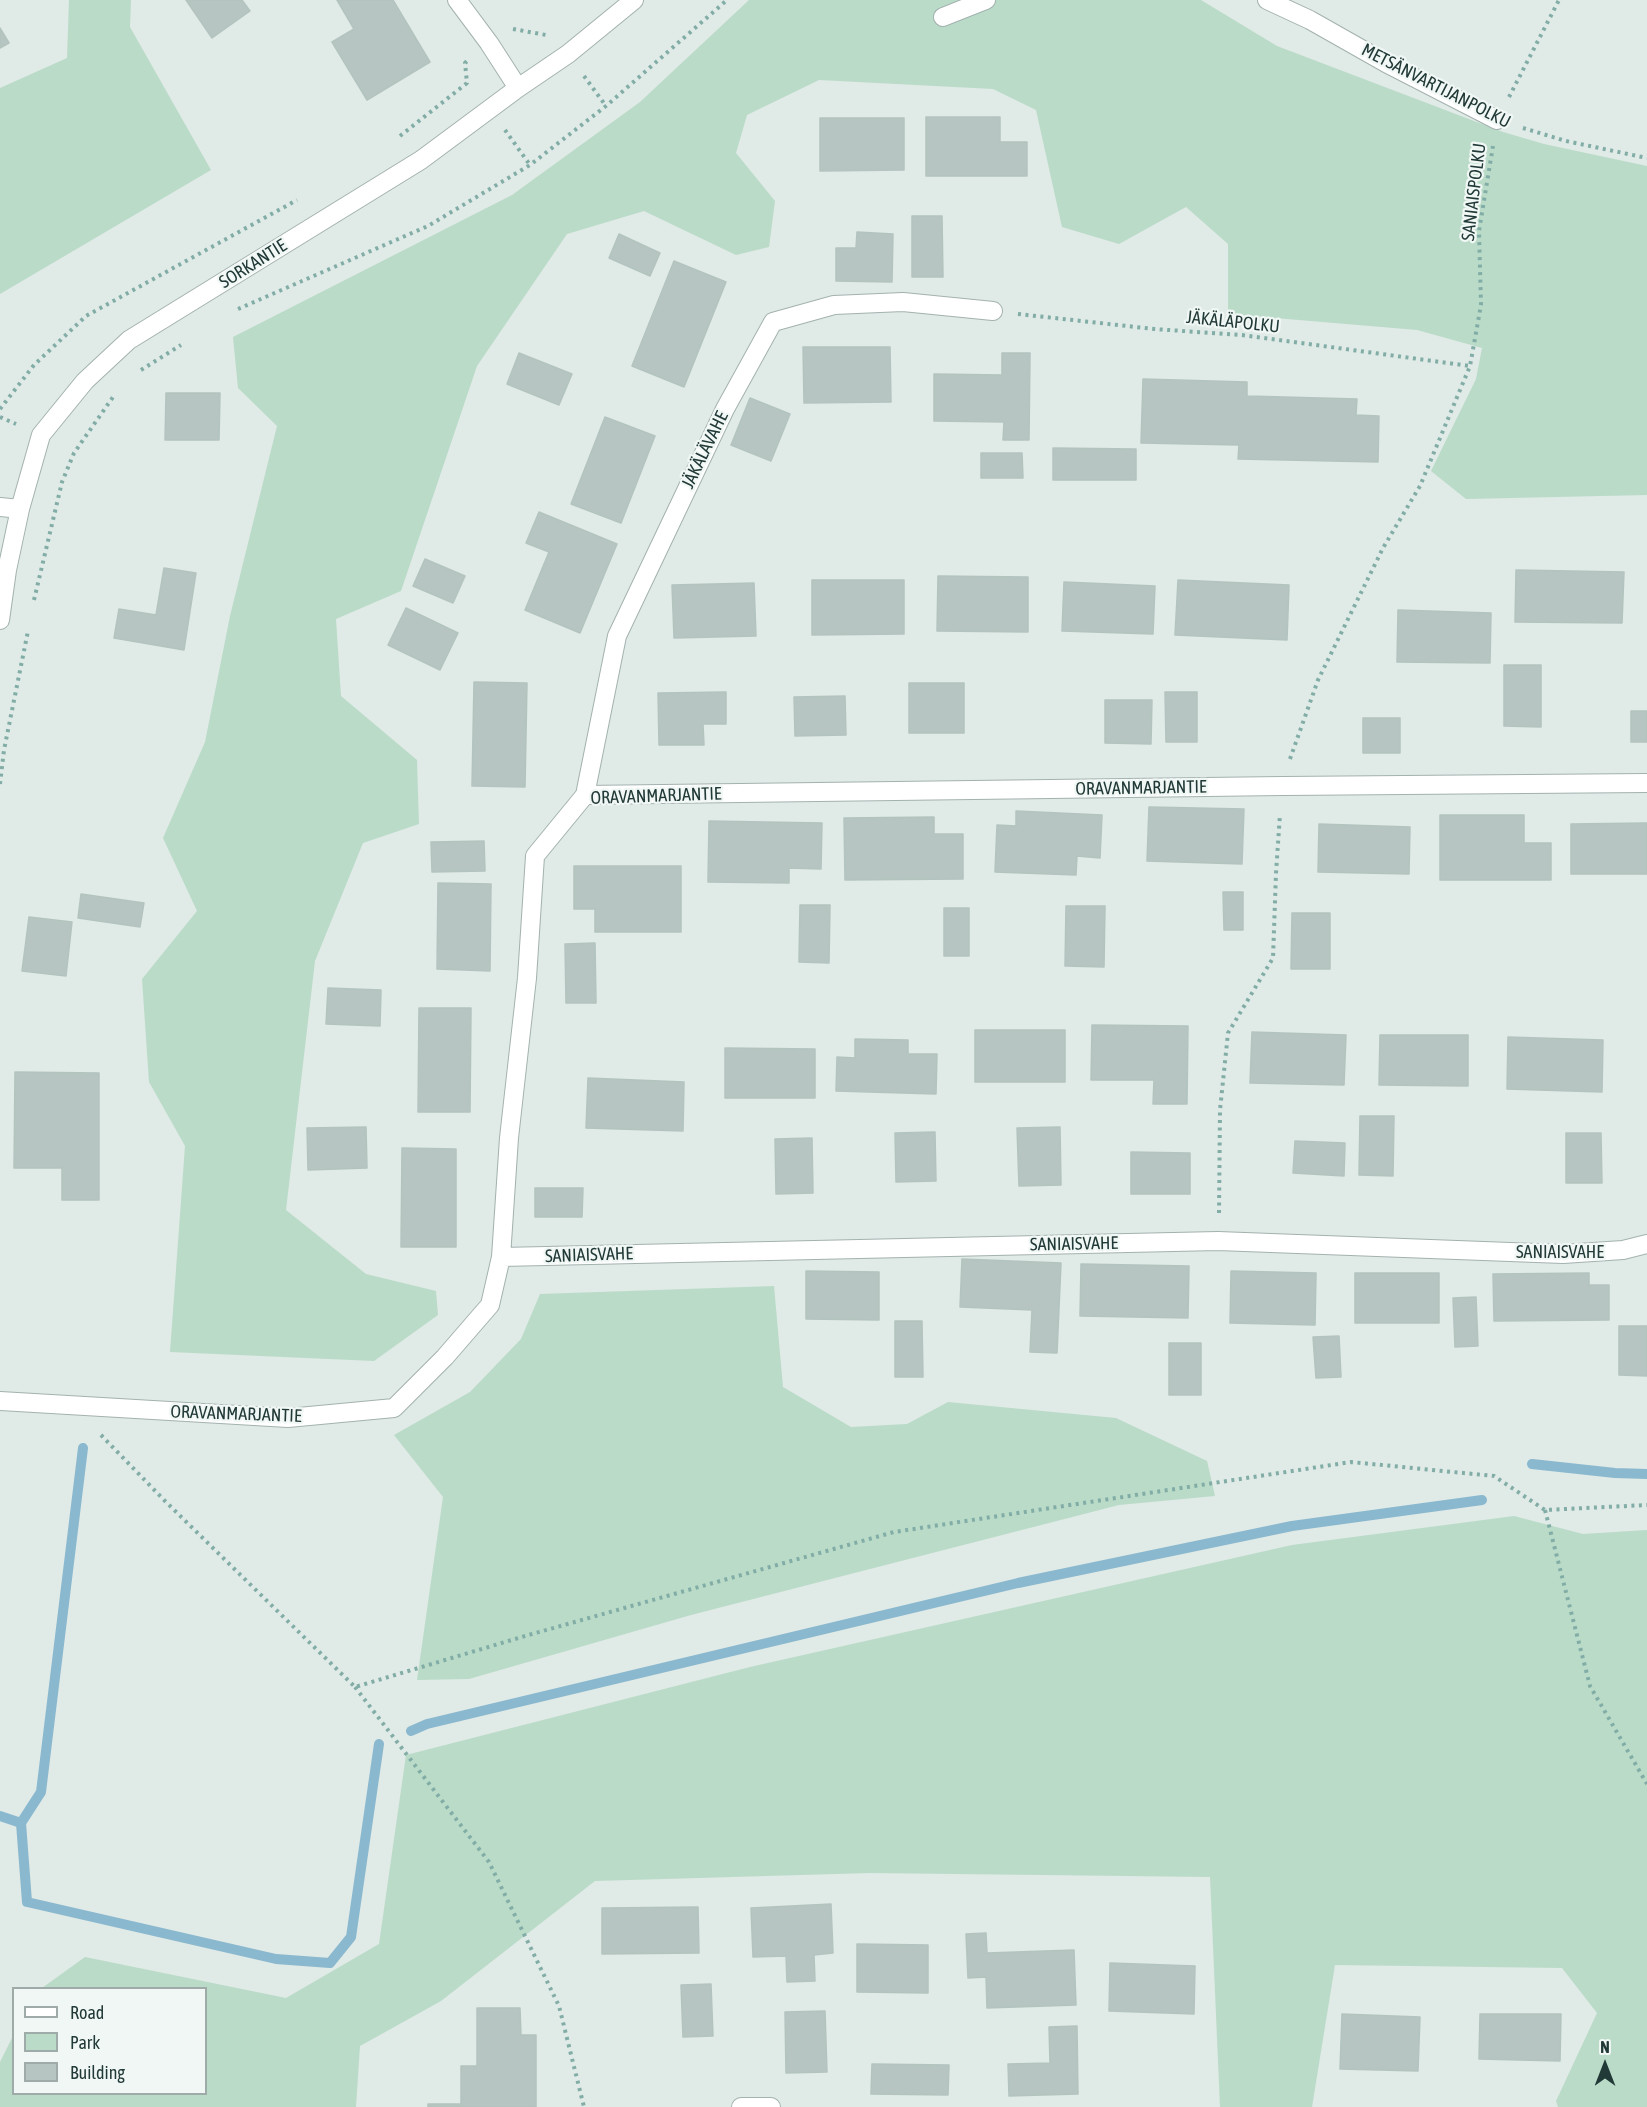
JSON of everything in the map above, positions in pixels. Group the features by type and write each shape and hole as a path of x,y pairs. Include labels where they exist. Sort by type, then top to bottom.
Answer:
{"street":[{"path":"457,0 489,43 518,88"},
{"name":"SORKANTIE","path":"0,620 7,570 20,509 40,435 85,381 129,340 422,160 518,88 568,54 634,0"},
{"path":"943,17 986,0"},
{"name":"METSÄNVARTIJANPOLKU","path":"1267,0 1310,20 1386,63 1497,120"},
{"name":"JÄKÄLÄVAHE","path":"585,795 617,636 725,409 772,322 834,305 903,302 993,311"},
{"path":"0,507 20,509"},
{"name":"ORAVANMARJANTIE","path":"0,1401 288,1418 394,1408 445,1357 490,1305 501,1257 509,1138 527,978 535,856 585,795 1294,785 1647,783"},
{"name":"SANIAISVAHE","path":"501,1257 1218,1241 1563,1254 1623,1250 1647,1244"},
{"path":"741,2107 771,2107"}],"path":[{"path":"234,311 428,226 530,165 606,106 727,0"},
{"name":"SANIAISPOLKU","path":"1470,366 1481,305 1479,231 1497,120 1559,0"},
{"path":"393,141 467,83 465,63 489,43 515,28 544,33 568,54 606,106"},
{"name":"METSÄNVARTIJANPOLKU","path":"1497,120 1566,141 1647,158"},
{"path":"0,410 34,365 86,316 307,195"},
{"name":"JÄKÄLÄPOLKU","path":"993,311 1154,329 1242,335 1470,366"},
{"path":"139,371 186,341"},
{"path":"32,610 62,482 74,453 115,395"},
{"path":"0,784 4,750 30,621"},
{"path":"74,1407 165,1501 355,1687 489,1862 558,2006 584,2107"},
{"path":"355,1687 525,1636 894,1532 1351,1462 1494,1476 1545,1510 1647,1505"},
{"path":"1545,1510 1590,1686 1647,1784"}],"green space":[{"path":"69,0 131,0 130,27 211,170 0,294 0,88 67,58"},
{"path":"749,0 1201,0 1277,46 1503,132 1544,144 1647,166 1647,495 1466,499 1431,471 1476,379 1482,348 1417,330 1228,314 1228,244 1186,207 1119,244 1062,227 1036,110 993,89 819,80 747,115 736,153 775,201 769,247 736,255 644,211 567,234 477,366 401,591 336,619 341,696 417,760 419,824 363,843 315,961 286,1210 366,1274 436,1291 438,1315 374,1361 170,1352 185,1146 149,1082 142,979 197,911 163,838 205,742 230,616 277,426 238,388 233,337 512,195 640,102"},
{"path":"774,1286 783,1387 851,1427 907,1424 948,1402 1116,1418 1207,1461 1215,1496 1119,1505 691,1615 469,1679 417,1680 443,1497 394,1435 470,1392 521,1339 540,1294"},
{"path":"1514,1516 1583,1534 1647,1530 1647,2107 1558,2107 1556,2101 1597,2013 1562,1968 1335,1965 1312,2107 1220,2107 1210,1877 870,1873 595,1881 441,2001 360,2046 356,2107 0,2107 0,2062 12,2038 12,2095 207,2095 207,1987 43,1987 85,1957 286,1998 379,1944 406,1755 750,1667 1292,1545"}],"building":[{"path":"186,0 242,0 250,11 212,38"},
{"path":"337,0 393,0 430,62 367,100 332,42 354,29"},
{"path":"0,28 9,43 0,48"},
{"path":"926,117 1000,117 1000,142 1027,142 1027,176 926,176"},
{"path":"820,118 904,118 904,170 820,171"},
{"path":"912,216 942,216 943,277 912,277"},
{"path":"857,232 893,234 892,282 836,281 836,248 856,248"},
{"path":"619,234 660,253 650,276 609,258"},
{"path":"674,261 726,282 684,387 632,366"},
{"path":"803,347 890,347 891,402 804,403"},
{"path":"519,353 572,374 559,405 507,384"},
{"path":"1002,353 1030,353 1029,440 1003,440 1004,422 934,421 934,374 1002,375"},
{"path":"1143,379 1247,382 1247,396 1357,399 1356,415 1379,416 1378,462 1238,459 1239,445 1141,443"},
{"path":"166,393 220,393 219,440 165,440"},
{"path":"750,398 790,414 771,461 731,445"},
{"path":"605,417 655,436 621,523 571,504"},
{"path":"1053,448 1136,449 1136,480 1053,480"},
{"path":"981,453 1022,453 1023,478 981,478"},
{"path":"539,512 617,544 580,633 525,610 549,552 526,543"},
{"path":"425,559 465,576 453,603 413,586"},
{"path":"164,568 196,573 184,650 114,638 119,609 156,615"},
{"path":"1516,570 1624,572 1622,623 1515,622"},
{"path":"938,576 1028,577 1028,632 937,631"},
{"path":"812,580 904,580 904,634 812,635"},
{"path":"1178,580 1289,585 1287,640 1175,635"},
{"path":"1064,582 1155,586 1153,634 1062,631"},
{"path":"754,583 756,636 674,638 672,585"},
{"path":"406,608 458,633 440,670 388,645"},
{"path":"1398,610 1491,613 1490,663 1397,662"},
{"path":"1504,665 1541,665 1541,727 1504,726"},
{"path":"474,682 527,683 525,787 472,786"},
{"path":"909,683 964,683 964,733 909,733"},
{"path":"726,692 726,724 703,724 704,745 659,745 658,693"},
{"path":"1165,692 1197,692 1197,742 1166,742"},
{"path":"845,696 846,735 795,736 794,697"},
{"path":"1105,700 1152,700 1151,744 1105,743"},
{"path":"1631,711 1647,711 1647,742 1631,742"},
{"path":"1363,718 1400,718 1400,753 1363,753"},
{"path":"1149,807 1244,809 1242,864 1147,861"},
{"path":"1016,811 1102,815 1100,858 1077,856 1076,875 995,872 997,825 1016,826"},
{"path":"1440,815 1524,815 1524,843 1551,843 1551,880 1440,880"},
{"path":"934,817 934,834 963,834 963,879 845,880 844,818"},
{"path":"709,821 822,823 821,869 789,868 789,883 708,882"},
{"path":"1647,823 1647,874 1571,874 1571,824"},
{"path":"1319,824 1410,827 1409,874 1318,872"},
{"path":"484,841 485,871 432,872 431,842"},
{"path":"574,866 681,866 681,932 595,932 595,909 574,909"},
{"path":"438,883 491,884 490,971 437,969"},
{"path":"1223,892 1243,892 1243,930 1224,930"},
{"path":"81,894 144,903 140,927 78,918"},
{"path":"800,905 830,905 829,963 799,962"},
{"path":"1066,906 1105,906 1104,967 1065,966"},
{"path":"944,908 969,908 969,956 944,956"},
{"path":"1292,913 1330,913 1330,969 1291,969"},
{"path":"29,917 72,922 66,976 22,971"},
{"path":"595,943 596,1003 566,1003 565,944"},
{"path":"328,988 381,990 380,1026 326,1024"},
{"path":"419,1008 471,1008 470,1112 418,1112"},
{"path":"1092,1025 1188,1026 1187,1104 1153,1104 1154,1080 1091,1080"},
{"path":"975,1030 1065,1030 1065,1082 975,1082"},
{"path":"1252,1032 1346,1035 1344,1085 1250,1083"},
{"path":"1380,1035 1468,1035 1468,1086 1379,1085"},
{"path":"1508,1037 1603,1040 1602,1092 1507,1089"},
{"path":"855,1039 908,1040 908,1054 937,1054 936,1094 836,1091 837,1057 855,1058"},
{"path":"725,1048 815,1049 815,1098 725,1098"},
{"path":"15,1072 99,1073 99,1200 62,1200 62,1168 14,1168"},
{"path":"588,1078 684,1082 683,1131 586,1128"},
{"path":"1360,1116 1394,1116 1393,1176 1359,1175"},
{"path":"366,1127 367,1168 308,1170 307,1128"},
{"path":"1060,1127 1061,1185 1019,1186 1017,1128"},
{"path":"935,1132 936,1181 896,1182 895,1133"},
{"path":"1566,1133 1601,1133 1602,1183 1566,1183"},
{"path":"812,1138 813,1193 776,1194 775,1139"},
{"path":"1295,1141 1345,1143 1344,1176 1293,1173"},
{"path":"402,1148 456,1149 456,1247 401,1247"},
{"path":"1131,1152 1190,1153 1190,1194 1131,1194"},
{"path":"535,1188 583,1188 582,1217 535,1217"},
{"path":"962,1259 1061,1263 1057,1353 1030,1352 1032,1310 960,1307"},
{"path":"1081,1264 1189,1266 1188,1318 1080,1316"},
{"path":"806,1271 879,1272 879,1320 806,1319"},
{"path":"1231,1271 1316,1273 1315,1325 1230,1323"},
{"path":"1355,1273 1439,1273 1439,1323 1355,1323"},
{"path":"1589,1273 1589,1285 1609,1285 1609,1320 1494,1321 1493,1274"},
{"path":"1476,1297 1478,1346 1455,1347 1453,1298"},
{"path":"895,1321 922,1321 923,1377 895,1377"},
{"path":"1619,1326 1647,1326 1647,1376 1619,1375"},
{"path":"1339,1336 1341,1377 1316,1378 1313,1337"},
{"path":"1169,1343 1201,1343 1201,1395 1169,1395"},
{"path":"831,1904 833,1953 814,1955 815,1981 787,1982 786,1956 753,1957 751,1908"},
{"path":"698,1907 699,1953 602,1954 602,1908"},
{"path":"986,1933 987,1953 1074,1950 1076,2005 987,2008 986,1977 968,1978 966,1934"},
{"path":"857,1944 928,1945 928,1993 857,1992"},
{"path":"1110,1963 1195,1966 1194,2014 1109,2011"},
{"path":"711,1984 713,2036 683,2037 681,1985"},
{"path":"477,2008 520,2008 521,2035 536,2035 536,2107 428,2107 428,2104 461,2104 461,2066 477,2066"},
{"path":"825,2011 827,2072 786,2073 785,2012"},
{"path":"1342,2014 1420,2017 1418,2071 1340,2069"},
{"path":"1480,2014 1561,2014 1560,2061 1479,2059"},
{"path":"1077,2026 1078,2094 1009,2096 1008,2064 1050,2063 1049,2027"},
{"path":"872,2064 949,2065 948,2095 871,2094"}],"waterway":[{"path":"21,1823 41,1792 83,1448"},
{"path":"1532,1464 1647,1474"},
{"path":"411,1731 427,1724 1018,1583 1292,1526 1482,1500"},
{"path":"0,1816 21,1823 27,1902 276,1959 330,1963 351,1937 379,1744"}]}
